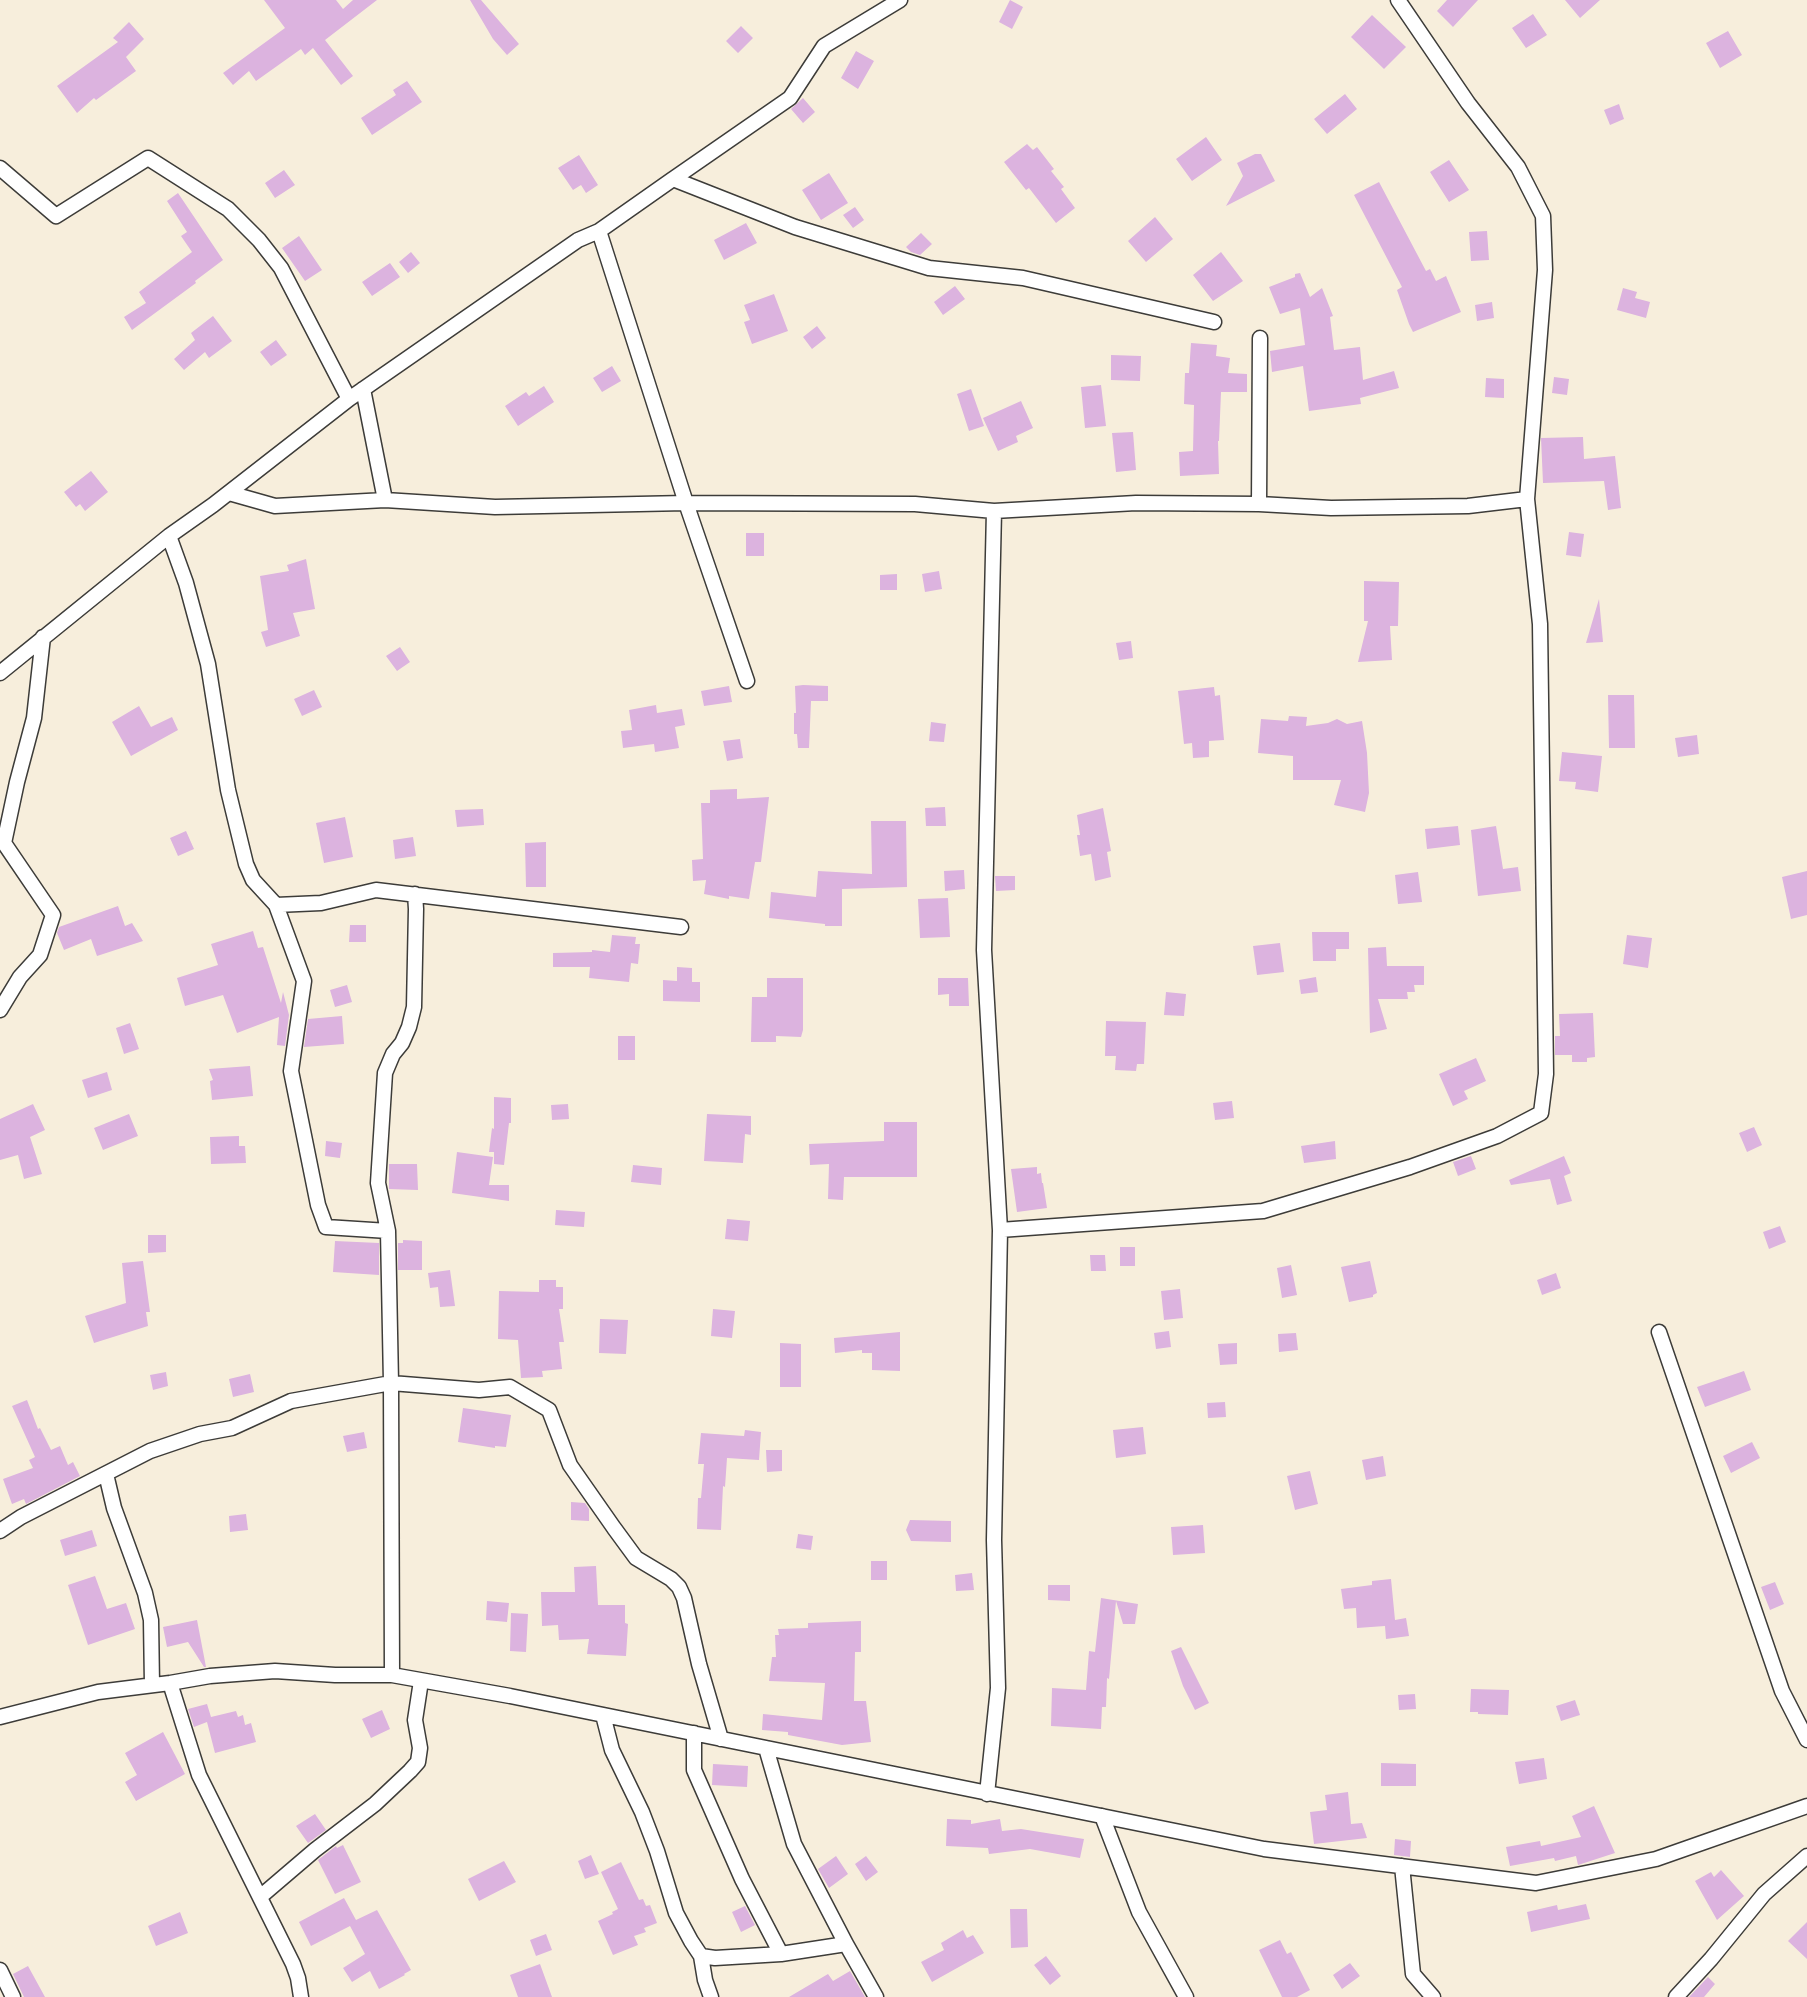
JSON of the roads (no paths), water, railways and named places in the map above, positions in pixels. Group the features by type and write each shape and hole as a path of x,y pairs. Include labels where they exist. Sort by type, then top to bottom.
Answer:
{"street":[{"path":"0,673 169,536 363,389 578,240 599,231 790,98 824,46 900,0"},
{"path":"1000,1230 1263,1211 1410,1167 1497,1136 1541,1114 1546,1074 1540,624 1527,499 1545,270 1543,216 1518,167 1468,103 1398,0"},
{"path":"0,168 55,216 148,158 228,209 259,240 281,268 349,400"},
{"path":"673,179 795,227 929,268 1023,278 1214,322"},
{"path":"599,231 686,503 747,681"},
{"path":"1259,504 1260,338"},
{"path":"363,389 385,500"},
{"path":"229,493 275,506 385,500 495,507 686,503 915,504 994,511 1136,503 1259,504 1331,508 1454,506 1527,499"},
{"path":"987,1794 998,1688 994,1540 1000,1230 984,950 994,511"},
{"path":"169,536 186,583 208,664 228,790 246,864 253,880 276,905 304,981 291,1071 318,1205 326,1227 387,1231"},
{"path":"1,1006 20,977 40,955 53,915 4,843 34,718 43,637"},
{"path":"276,905 321,903 376,890 681,927"},
{"path":"392,1675 391,1383 387,1231 378,1183 385,1073 393,1054 402,1043 414,1007 415,894"},
{"path":"1660,1332 1782,1691 1807,1740"},
{"path":"0,1531 21,1517 150,1451 200,1434 232,1428 291,1401 391,1383 479,1390 510,1387 549,1410 570,1465 621,1538 636,1558 671,1579 679,1587 721,1739"},
{"path":"106,1474 114,1508 145,1592 151,1620 152,1685"},
{"path":"0,1717 97,1692 210,1676 275,1671 392,1675 510,1696 1264,1849 1536,1883 1656,1859 1807,1805"},
{"path":"260,1897 375,1804 418,1762 420,1748 415,1720 421,1681"},
{"path":"170,1683 199,1775 293,1964 300,1997"},
{"path":"603,1715 612,1750 642,1812 676,1913 701,1956 711,1997"},
{"path":"694,1733 694,1770 742,1879 781,1954"},
{"path":"766,1748 794,1844 876,1997"},
{"path":"1102,1816 1139,1912 1186,1997"},
{"path":"1676,1997 1764,1894 1807,1856"},
{"path":"1402,1866 1413,1974 1433,1997"},
{"path":"701,1956 715,1958 781,1954 846,1944"},
{"path":"0,1970 13,1997"}]}
